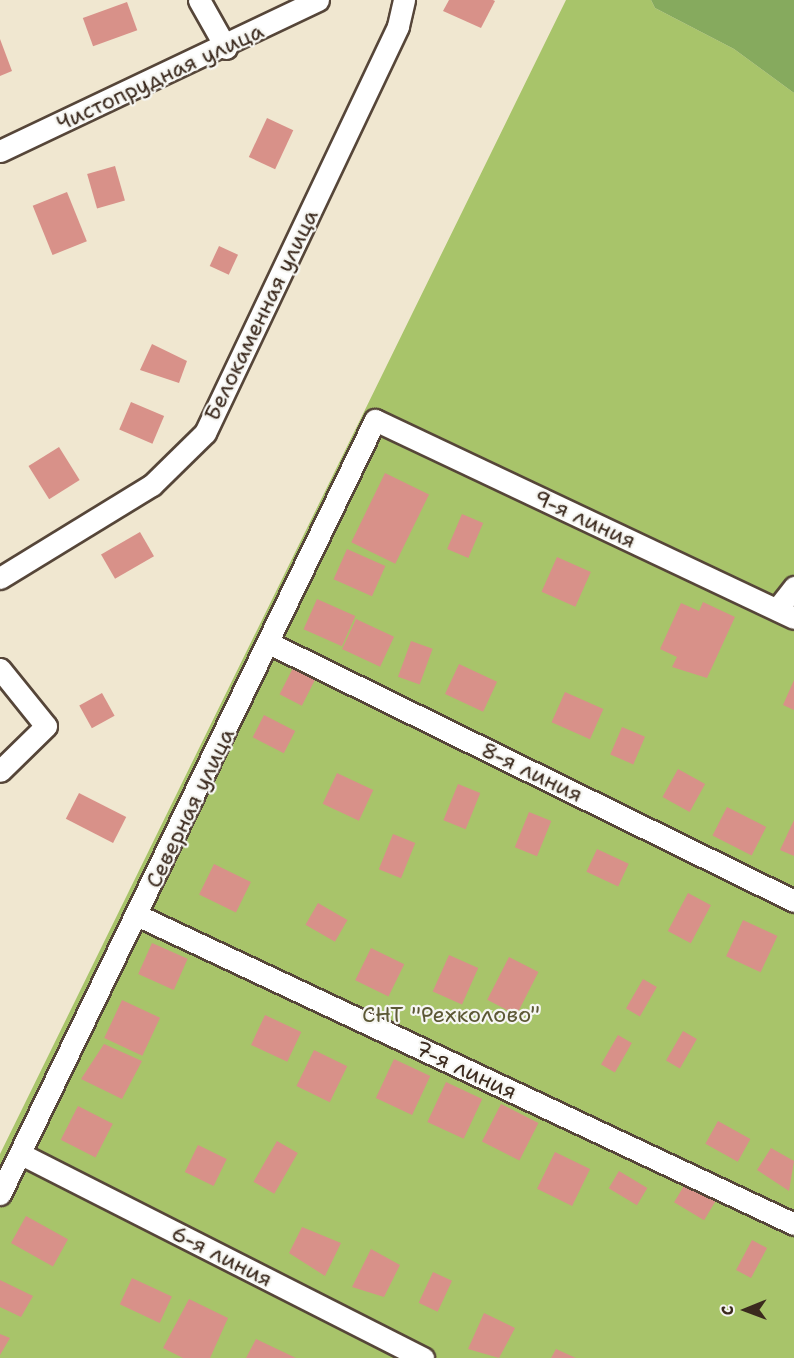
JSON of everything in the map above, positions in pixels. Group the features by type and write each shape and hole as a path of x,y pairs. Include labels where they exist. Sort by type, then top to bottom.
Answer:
{"street":[{"path":"199,0 226,48"},
{"name":"Чистопрудная улица","path":"0,151 226,48 318,0"},
{"name":"Белокаменная улица","path":"0,578 152,485 205,433 398,26 404,0"},
{"name":"9-я линия","path":"375,420 785,614"},
{"name":"Северная улица","path":"0,1194 139,916 375,420"},
{"path":"785,614 794,587"},
{"name":"8-я линия","path":"269,643 794,901"},
{"path":"0,669 46,726 0,771"},
{"name":"7-я линия","path":"139,916 794,1224"},
{"name":"6-я линия","path":"21,1154 423,1358"}],"green space":[{"name":"СНТ \"Рехколово\"","path":"566,0 651,0 655,8 734,49 794,93 794,1358 0,1358 0,1154"},
{"path":"651,0 794,0 794,93 734,49 655,8"}],"building":[{"path":"449,0 495,1 481,28 443,11"},
{"path":"127,2 137,30 93,46 83,18"},
{"path":"0,39 12,71 0,76"},
{"path":"267,118 293,130 275,169 249,157"},
{"path":"115,166 125,201 97,209 87,174"},
{"path":"67,192 87,241 53,255 33,206"},
{"path":"219,246 238,255 229,275 210,266"},
{"path":"152,344 187,361 179,383 140,370"},
{"path":"131,402 164,416 152,444 119,430"},
{"path":"59,447 80,480 49,499 28,466"},
{"path":"385,473 429,494 395,564 351,542"},
{"path":"462,514 483,523 468,558 447,549"},
{"path":"140,532 154,556 115,579 101,554"},
{"path":"347,549 385,566 372,596 334,579"},
{"path":"557,557 591,572 575,607 542,592"},
{"path":"317,599 355,616 342,646 304,629"},
{"path":"703,602 735,617 707,678 672,667 677,657 660,649 681,603 699,611"},
{"path":"356,619 394,637 380,667 342,649"},
{"path":"411,641 433,649 420,685 398,677"},
{"path":"295,664 317,675 302,706 280,694"},
{"path":"459,664 497,682 483,712 445,694"},
{"path":"794,680 794,710 783,705"},
{"path":"565,692 603,709 590,739 552,722"},
{"path":"102,693 115,716 92,728 79,706"},
{"path":"264,715 295,731 284,753 253,737"},
{"path":"622,727 645,737 633,764 610,755"},
{"path":"678,769 705,784 690,812 662,797"},
{"path":"337,773 373,790 359,821 323,804"},
{"path":"458,784 480,793 466,829 443,820"},
{"path":"79,793 126,817 113,843 66,819"},
{"path":"727,807 766,827 752,855 712,836"},
{"path":"529,812 551,821 537,856 515,847"},
{"path":"794,820 794,856 780,850"},
{"path":"393,834 415,843 401,878 379,869"},
{"path":"597,849 629,864 618,886 586,872"},
{"path":"214,864 251,882 236,913 199,895"},
{"path":"688,893 711,905 691,943 668,931"},
{"path":"318,903 347,920 335,942 306,925"},
{"path":"743,920 777,936 761,972 726,956"},
{"path":"152,943 188,959 174,990 138,974"},
{"path":"371,948 404,964 388,997 355,980"},
{"path":"449,955 478,968 462,1005 433,992"},
{"path":"509,957 538,972 517,1015 487,1000"},
{"path":"643,979 657,987 640,1016 626,1008"},
{"path":"122,1000 160,1018 142,1056 104,1038"},
{"path":"265,1015 301,1032 287,1062 251,1045"},
{"path":"683,1031 697,1039 680,1068 666,1060"},
{"path":"618,1035 632,1043 615,1072 601,1064"},
{"path":"104,1044 142,1061 122,1099 81,1079"},
{"path":"314,1050 347,1066 330,1102 296,1086"},
{"path":"394,1059 430,1076 412,1115 376,1098"},
{"path":"446,1082 482,1099 464,1139 427,1122"},
{"path":"501,1104 538,1123 519,1160 482,1141"},
{"path":"78,1106 113,1124 95,1158 61,1140"},
{"path":"718,1121 750,1139 738,1162 705,1144"},
{"path":"277,1141 298,1153 274,1194 254,1182"},
{"path":"198,1145 227,1159 214,1186 185,1172"},
{"path":"771,1148 794,1161 789,1191 757,1170"},
{"path":"555,1152 590,1169 572,1206 537,1189"},
{"path":"619,1171 647,1188 637,1205 609,1188"},
{"path":"688,1179 718,1197 704,1220 674,1202"},
{"path":"26,1216 68,1239 53,1266 11,1243"},
{"path":"302,1227 341,1243 325,1276 289,1253"},
{"path":"752,1240 767,1248 751,1278 736,1270"},
{"path":"371,1249 400,1265 384,1297 352,1287"},
{"path":"433,1272 452,1281 438,1312 419,1303"},
{"path":"132,1278 172,1297 160,1323 120,1304"},
{"path":"0,1280 33,1296 21,1317 0,1307"},
{"path":"189,1299 228,1318 210,1358 183,1358 163,1348"},
{"path":"484,1313 515,1328 499,1358 468,1349"},
{"path":"0,1334 10,1338 0,1355"},
{"path":"256,1339 296,1358 246,1358"},
{"path":"556,1349 576,1358 551,1358"}]}
